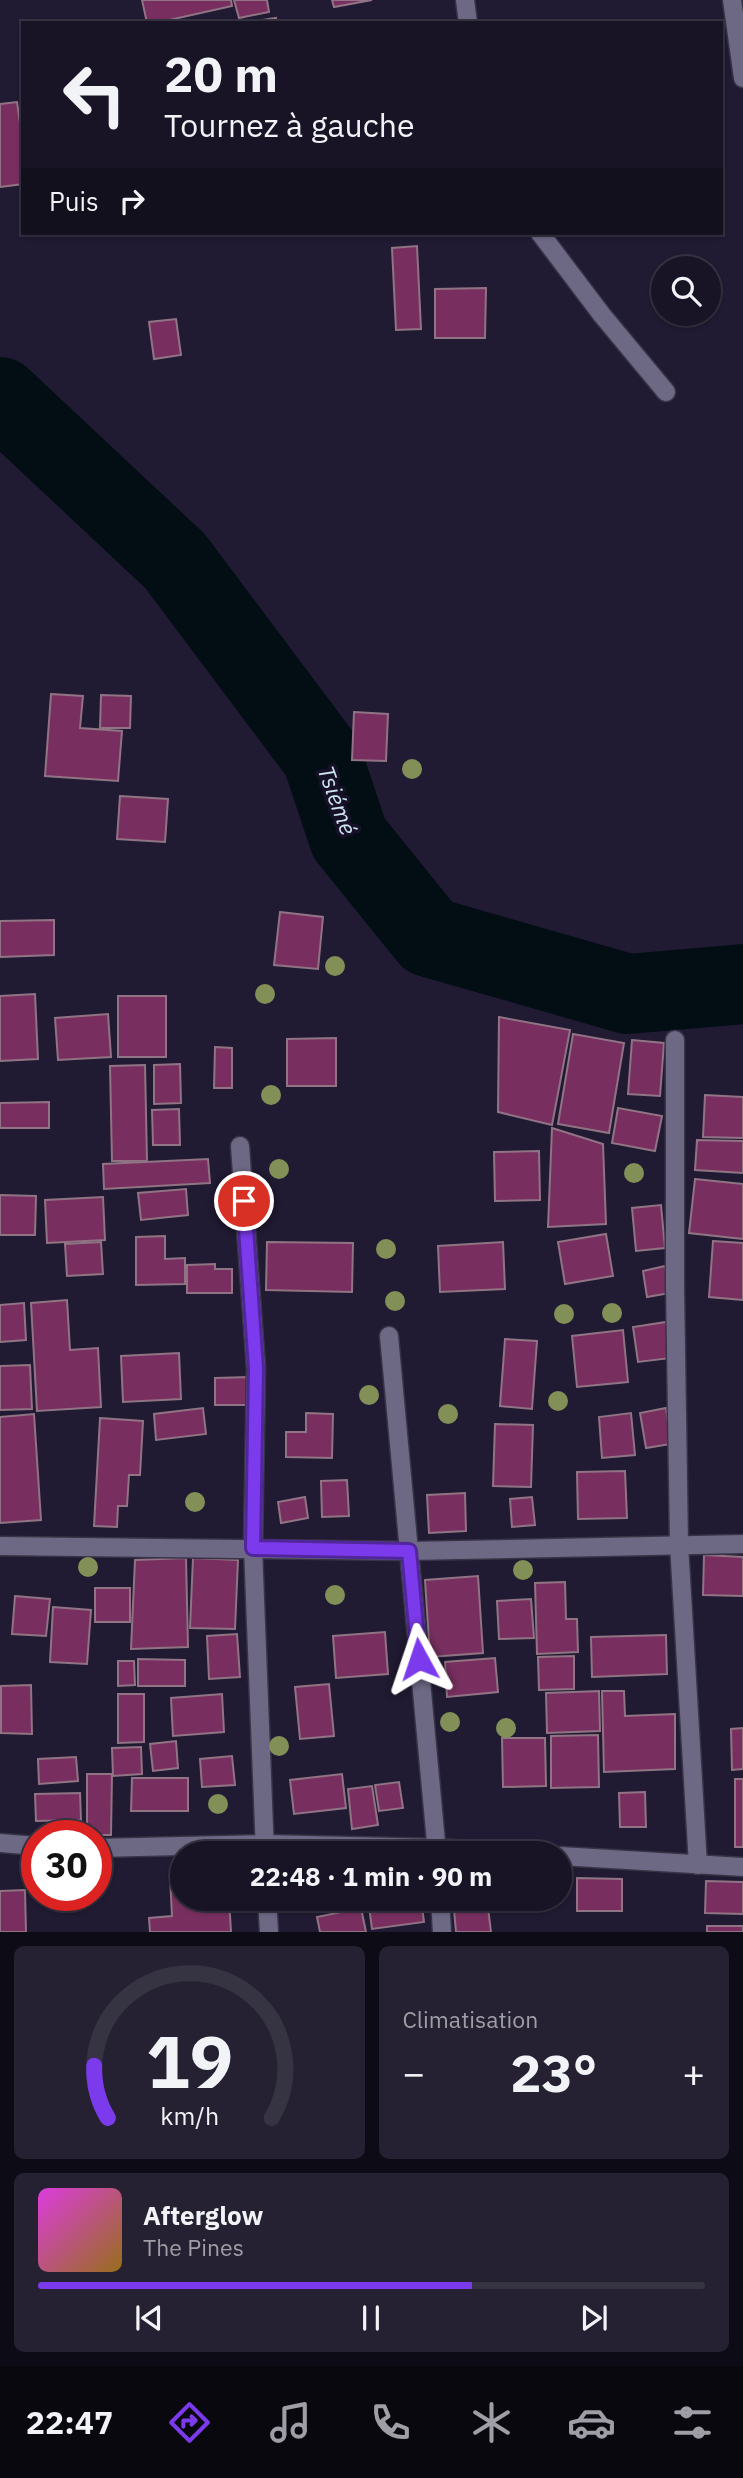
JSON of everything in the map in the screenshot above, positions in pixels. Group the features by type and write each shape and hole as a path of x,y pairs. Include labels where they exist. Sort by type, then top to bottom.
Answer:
{"street":[{"path":"465,0 468,21"},
{"path":"732,0 743,78"},
{"path":"542,235 602,315 666,392"},
{"path":"675,1040 679,1544 698,1865"},
{"path":"240,1146 256,1368 253,1548 265,1841"},
{"path":"390,1336 435,1841"},
{"path":"0,1546 409,1551 743,1544"},
{"path":"0,1843 21,1845"},
{"path":"112,1849 170,1849"},
{"path":"572,1857 743,1867"},
{"path":"268,1911 269,1932"},
{"path":"441,1911 442,1932"}],"building":[{"path":"142,0 231,0 232,6 165,21 147,21"},
{"path":"234,0 267,0 269,12 239,18"},
{"path":"332,0 372,0 334,7"},
{"path":"276,18 277,21 256,21"},
{"path":"17,102 21,131 21,184 0,187 0,104"},
{"path":"417,246 421,329 396,330 392,248"},
{"path":"486,288 485,338 435,338 435,289"},
{"path":"176,319 181,355 154,359 149,322"},
{"path":"51,694 83,696 80,728 122,731 118,781 45,776"},
{"path":"101,695 131,696 130,728 100,728"},
{"path":"354,712 388,714 386,761 352,760"},
{"path":"120,796 168,799 165,842 117,839"},
{"path":"280,912 323,917 318,969 274,965"},
{"path":"54,920 54,955 0,957 0,921"},
{"path":"35,994 38,1059 0,1061 0,996"},
{"path":"118,996 166,996 166,1057 118,1057"},
{"path":"108,1014 111,1057 58,1060 55,1018"},
{"path":"499,1017 570,1030 552,1125 498,1112"},
{"path":"573,1034 624,1043 609,1133 558,1124"},
{"path":"336,1038 336,1086 287,1086 287,1039"},
{"path":"632,1040 664,1043 660,1096 628,1094"},
{"path":"215,1047 232,1048 232,1088 214,1088"},
{"path":"180,1064 181,1103 154,1104 154,1065"},
{"path":"145,1065 147,1161 112,1161 110,1066"},
{"path":"705,1095 743,1097 743,1138 703,1137"},
{"path":"49,1102 49,1128 0,1128 0,1103"},
{"path":"618,1108 662,1116 655,1151 612,1143"},
{"path":"179,1109 180,1145 153,1145 152,1110"},
{"path":"552,1128 603,1144 606,1224 548,1227"},
{"path":"697,1140 743,1141 743,1173 695,1170"},
{"path":"539,1151 540,1200 495,1201 494,1152"},
{"path":"208,1159 210,1183 104,1189 103,1164"},
{"path":"695,1179 743,1184 743,1239 689,1233"},
{"path":"186,1189 188,1215 141,1220 138,1193"},
{"path":"0,1195 36,1196 35,1235 0,1235"},
{"path":"103,1197 105,1240 47,1243 45,1200"},
{"path":"661,1205 665,1248 636,1251 632,1208"},
{"path":"606,1234 613,1276 565,1284 558,1242"},
{"path":"165,1236 165,1259 185,1258 185,1284 136,1285 136,1237"},
{"path":"713,1241 743,1243 743,1300 709,1297"},
{"path":"101,1242 103,1274 67,1276 65,1244"},
{"path":"267,1242 353,1243 352,1292 266,1290"},
{"path":"503,1242 505,1289 440,1292 438,1246"},
{"path":"215,1264 215,1269 232,1269 232,1293 187,1293 187,1265"},
{"path":"665,1266 670,1293 647,1297 643,1271"},
{"path":"67,1300 70,1350 98,1348 101,1407 37,1411 31,1303"},
{"path":"24,1303 26,1340 0,1342 0,1305"},
{"path":"666,1322 671,1358 638,1362 633,1327"},
{"path":"623,1330 628,1382 577,1387 572,1336"},
{"path":"505,1339 537,1341 532,1409 500,1406"},
{"path":"179,1353 181,1399 123,1402 121,1356"},
{"path":"30,1365 32,1409 0,1410 0,1366"},
{"path":"249,1377 249,1405 215,1405 215,1378"},
{"path":"203,1408 206,1434 156,1440 154,1414"},
{"path":"666,1408 671,1444 646,1448 640,1413"},
{"path":"306,1413 333,1414 332,1458 286,1457 286,1432 306,1432"},
{"path":"631,1413 635,1455 602,1458 599,1417"},
{"path":"34,1414 41,1520 0,1523 0,1417"},
{"path":"100,1418 143,1421 140,1475 129,1475 127,1506 118,1506 117,1527 94,1526"},
{"path":"495,1424 533,1425 531,1487 493,1486"},
{"path":"625,1471 627,1518 578,1519 577,1472"},
{"path":"347,1480 349,1516 322,1517 321,1481"},
{"path":"465,1493 466,1531 429,1533 427,1495"},
{"path":"305,1497 308,1518 281,1523 278,1502"},
{"path":"532,1497 535,1525 512,1527 510,1499"},
{"path":"704,1555 743,1557 743,1596 703,1595"},
{"path":"186,1558 188,1647 131,1649 135,1560"},
{"path":"193,1558 238,1560 235,1629 190,1628"},
{"path":"478,1576 483,1653 430,1657 425,1580"},
{"path":"565,1582 566,1619 577,1619 578,1652 537,1654 535,1583"},
{"path":"95,1588 130,1588 130,1622 95,1622"},
{"path":"15,1596 50,1599 46,1636 12,1634"},
{"path":"531,1599 534,1638 499,1639 497,1601"},
{"path":"53,1607 91,1610 87,1664 50,1662"},
{"path":"385,1632 388,1674 336,1678 333,1636"},
{"path":"237,1634 240,1677 209,1679 207,1636"},
{"path":"666,1635 667,1674 592,1677 591,1637"},
{"path":"574,1656 574,1689 539,1690 538,1657"},
{"path":"495,1658 498,1692 447,1697 445,1662"},
{"path":"138,1659 185,1660 185,1686 138,1686"},
{"path":"118,1661 134,1661 135,1685 118,1686"},
{"path":"329,1684 334,1736 300,1739 295,1687"},
{"path":"31,1685 32,1734 1,1733 1,1686"},
{"path":"599,1691 600,1731 547,1733 546,1693"},
{"path":"602,1691 624,1691 625,1716 675,1714 675,1769 604,1772"},
{"path":"118,1694 144,1694 144,1742 118,1743"},
{"path":"222,1694 224,1732 173,1736 171,1698"},
{"path":"743,1728 743,1769 732,1770 731,1729"},
{"path":"598,1735 599,1787 551,1788 551,1736"},
{"path":"502,1738 545,1738 546,1786 503,1787"},
{"path":"176,1741 178,1768 153,1771 150,1744"},
{"path":"141,1747 142,1774 113,1776 112,1748"},
{"path":"232,1756 235,1785 202,1787 200,1759"},
{"path":"76,1757 78,1781 39,1784 38,1759"},
{"path":"87,1774 112,1774 111,1820 87,1820"},
{"path":"342,1774 346,1808 294,1814 290,1780"},
{"path":"132,1778 188,1778 188,1811 131,1811"},
{"path":"735,1779 743,1779 743,1847 735,1847"},
{"path":"399,1782 403,1808 379,1811 375,1785"},
{"path":"372,1786 378,1825 352,1829 348,1789"},
{"path":"645,1792 646,1827 620,1827 619,1793"},
{"path":"80,1793 81,1820 36,1820 35,1794"},
{"path":"577,1878 622,1879 622,1911 577,1911"},
{"path":"706,1881 743,1882 743,1914 705,1913"},
{"path":"21,1890 21,1911 26,1911 26,1932 0,1932 0,1891"},
{"path":"172,1911 230,1911 231,1932 150,1932 149,1918 172,1916"},
{"path":"362,1911 366,1932 320,1932 317,1917"},
{"path":"370,1911 423,1911 424,1922 372,1929"},
{"path":"454,1911 488,1911 491,1932 456,1932"},
{"path":"707,1926 743,1926 743,1932 707,1932"}],"waterway":[{"name":"Tsiémé","path":"0,397 175,561 322,757 349,838 429,937 628,994 743,984"}],"route":[{"path":"244,1201 256,1368 253,1548 409,1551 419,1659"}]}
